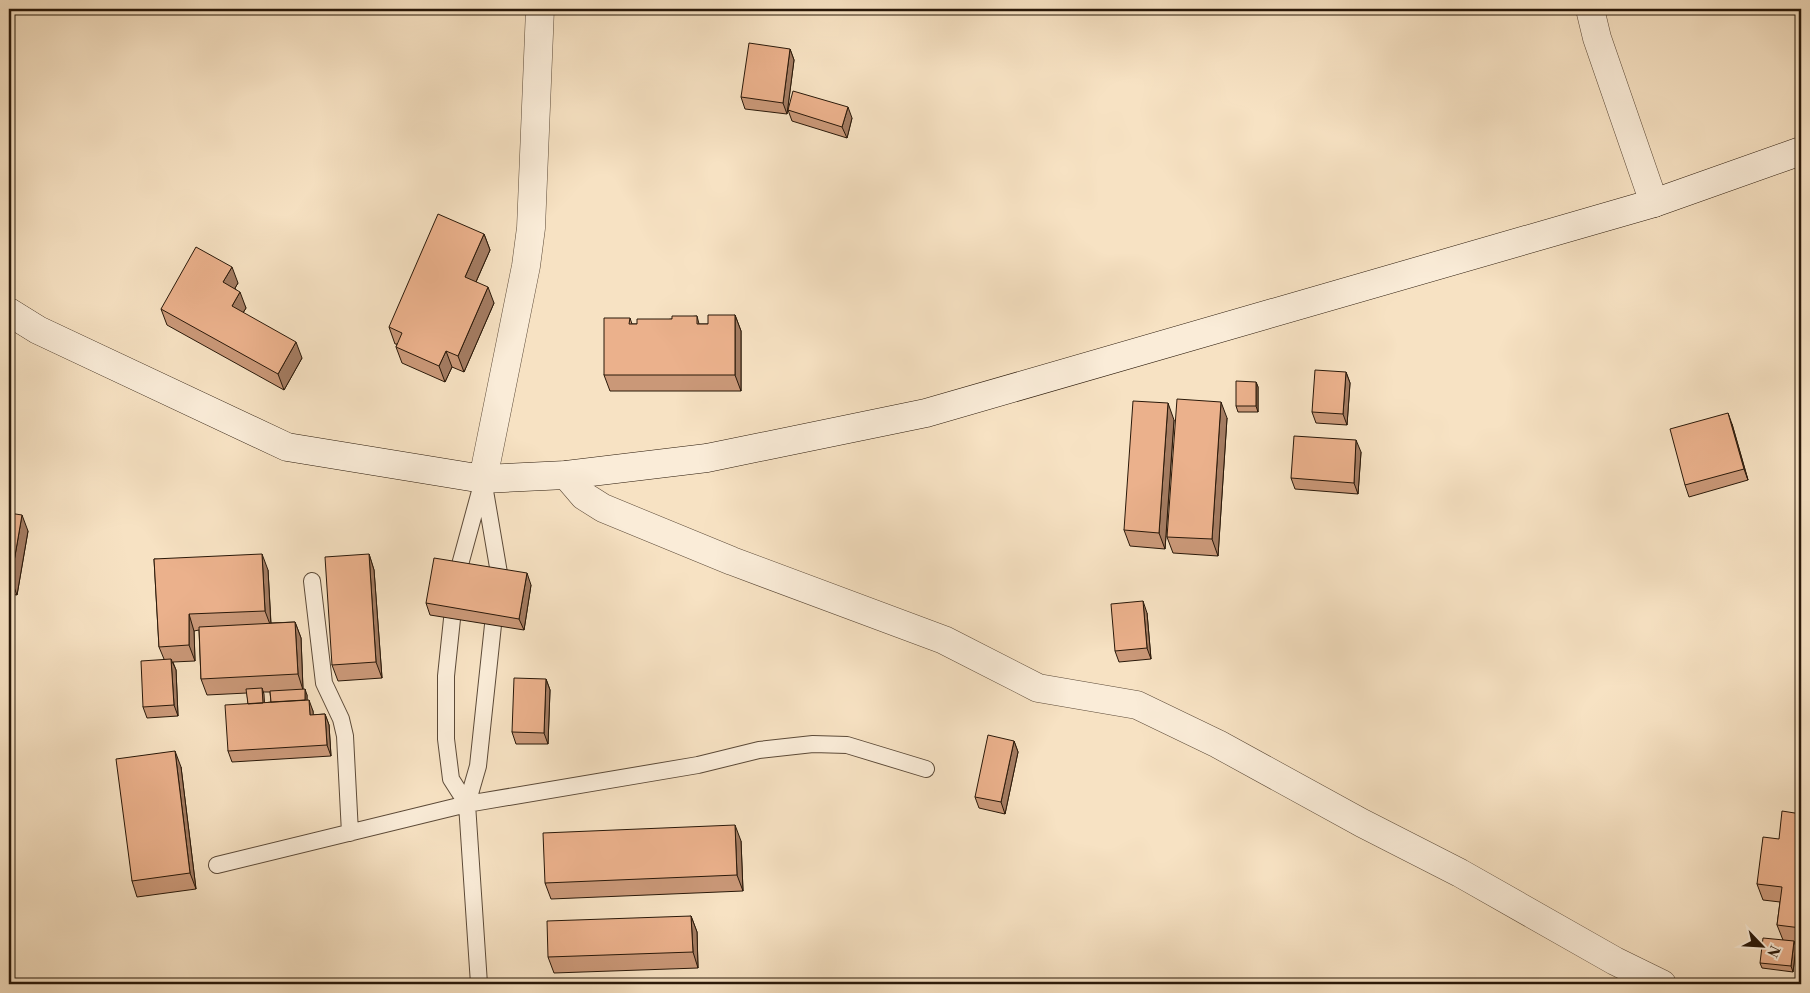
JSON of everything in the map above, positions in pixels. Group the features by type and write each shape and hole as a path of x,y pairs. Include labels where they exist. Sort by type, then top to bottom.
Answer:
{"street":[{"path":"483,479 526,266 531,228 540,9"},
{"path":"1590,9 1597,38 1654,203"},
{"path":"9,312 38,330 286,447 483,479 566,475 707,458 926,413 1654,203 1801,151"},
{"path":"566,475 584,496 603,508 732,561 944,640 1038,688 1137,704 1218,744 1362,823 1460,873 1615,961 1662,984"}],"lane":[{"path":"458,572 483,479"},
{"path":"483,479 500,579"},
{"path":"312,581 324,683 341,719 345,736 350,832"},
{"path":"452,618 446,676 446,739 451,779 467,804"},
{"path":"479,984 467,804 478,766 493,625"},
{"path":"217,865 467,804 698,765 759,750 814,744 847,745 926,769"}],"building":[{"path":"749,43 790,49 783,103 741,97"},
{"path":"793,91 848,107 842,127 788,110"},
{"path":"438,214 484,234 465,277 488,287 458,356 446,351 439,366 396,347 402,333 389,327"},
{"path":"196,247 232,267 223,282 240,292 232,306 296,342 278,374 161,309"},
{"path":"708,315 735,315 735,375 604,375 604,318 630,318 629,324 637,324 637,319 672,319 672,316 697,316 697,324 708,324"},
{"path":"1315,370 1346,372 1343,414 1312,412"},
{"path":"1236,381 1256,382 1256,406 1236,406"},
{"path":"1177,399 1221,402 1212,539 1167,537"},
{"path":"1133,401 1168,403 1159,533 1124,530"},
{"path":"1728,413 1744,469 1685,485 1670,429"},
{"path":"1294,436 1356,440 1354,483 1291,478"},
{"path":"9,513 22,515 11,579 9,578"},
{"path":"262,554 265,611 189,614 189,645 159,647 154,559"},
{"path":"369,554 376,662 332,665 325,557"},
{"path":"434,558 527,573 519,619 426,603"},
{"path":"1143,601 1147,648 1115,651 1111,604"},
{"path":"295,622 298,674 201,679 199,627"},
{"path":"171,659 174,705 143,707 141,661"},
{"path":"514,678 546,679 544,733 512,732"},
{"path":"262,688 263,703 248,704 246,689"},
{"path":"305,689 305,700 271,702 270,691"},
{"path":"309,700 310,715 325,714 327,745 228,751 225,705"},
{"path":"988,735 1014,741 1001,802 975,797"},
{"path":"175,751 190,873 132,881 116,759"},
{"path":"1782,811 1801,814 1801,928 1777,925 1782,887 1757,884 1763,837 1779,839"},
{"path":"735,825 737,875 545,883 543,833"},
{"path":"691,916 693,952 548,957 547,921"},
{"path":"1763,938 1794,941 1791,966 1760,963"}]}
